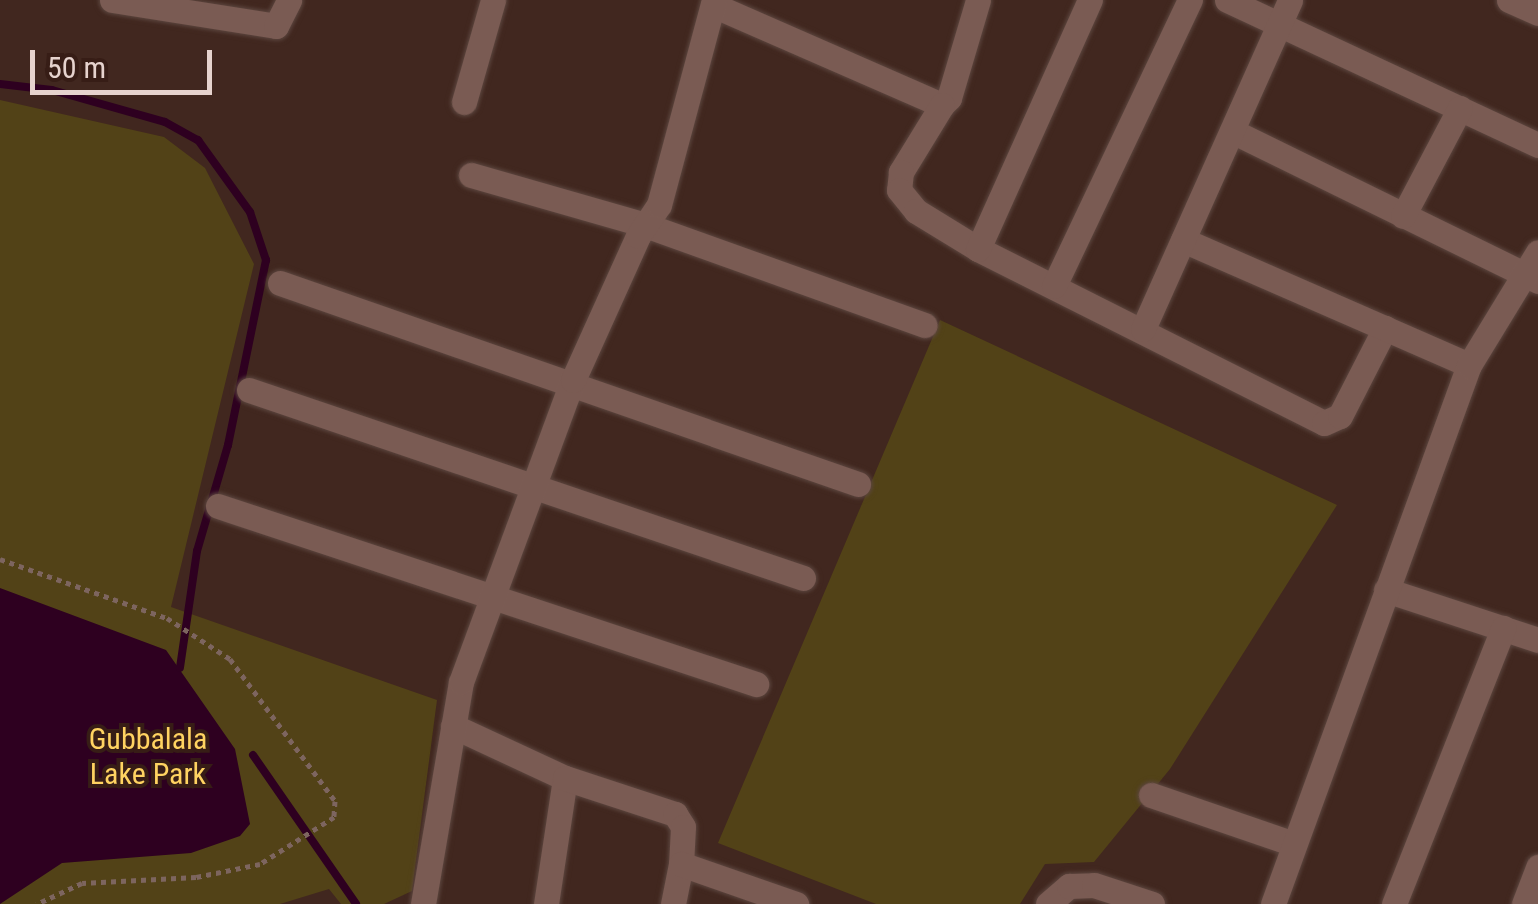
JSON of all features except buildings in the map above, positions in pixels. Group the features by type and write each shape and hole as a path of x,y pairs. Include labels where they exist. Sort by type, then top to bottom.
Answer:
{"street":[{"path":"112,0 276,26 289,0"},
{"path":"464,102 493,0"},
{"path":"978,0 950,98 901,172 899,190 916,211 978,250 1142,329 1324,424 1340,416 1385,328"},
{"path":"978,250 1090,0"},
{"path":"1054,286 1190,0"},
{"path":"1226,0 1284,12 1460,108 1538,145"},
{"path":"1509,0 1538,13"},
{"path":"422,904 461,682 573,380 645,225 659,204 713,2 942,105"},
{"path":"1142,329 1284,12"},
{"path":"1403,216 1460,108"},
{"path":"1232,130 1531,278"},
{"path":"471,175 645,225 925,325"},
{"path":"1183,240 1469,365"},
{"path":"1273,904 1469,365 1531,278 1538,252"},
{"path":"280,283 573,380 858,484"},
{"path":"249,390 803,578"},
{"path":"218,506 491,600 756,684"},
{"path":"1386,590 1538,640"},
{"path":"1394,904 1503,628"},
{"path":"452,726 566,778 676,814 683,827 673,904"},
{"path":"546,904 566,778"},
{"path":"1151,796 1294,844"},
{"path":"681,864 796,904"},
{"path":"1524,904 1538,867"},
{"path":"1048,904 1069,886 1094,885 1152,904"}],"path":[{"path":"0,559 166,618 230,659 335,801 334,817 260,864 196,876 82,883 37,904"}],"green space":[{"name":"Gubbalala Lake Park","path":"0,100 164,137 205,168 254,264 171,607 437,700 412,891 384,904 341,904 329,889 280,904 0,904"},
{"path":"940,320 1337,505 1170,769 1094,862 1045,864 1020,904 876,904 718,843"}],"shaded area":[{"path":"0,588 166,650 235,749 250,824 240,836 191,853 62,863 0,904"}],"waterway":[{"path":"0,84 52,90 165,122 198,140 250,212 266,260 228,445 197,551 180,668"},
{"path":"253,755 356,904"}]}
